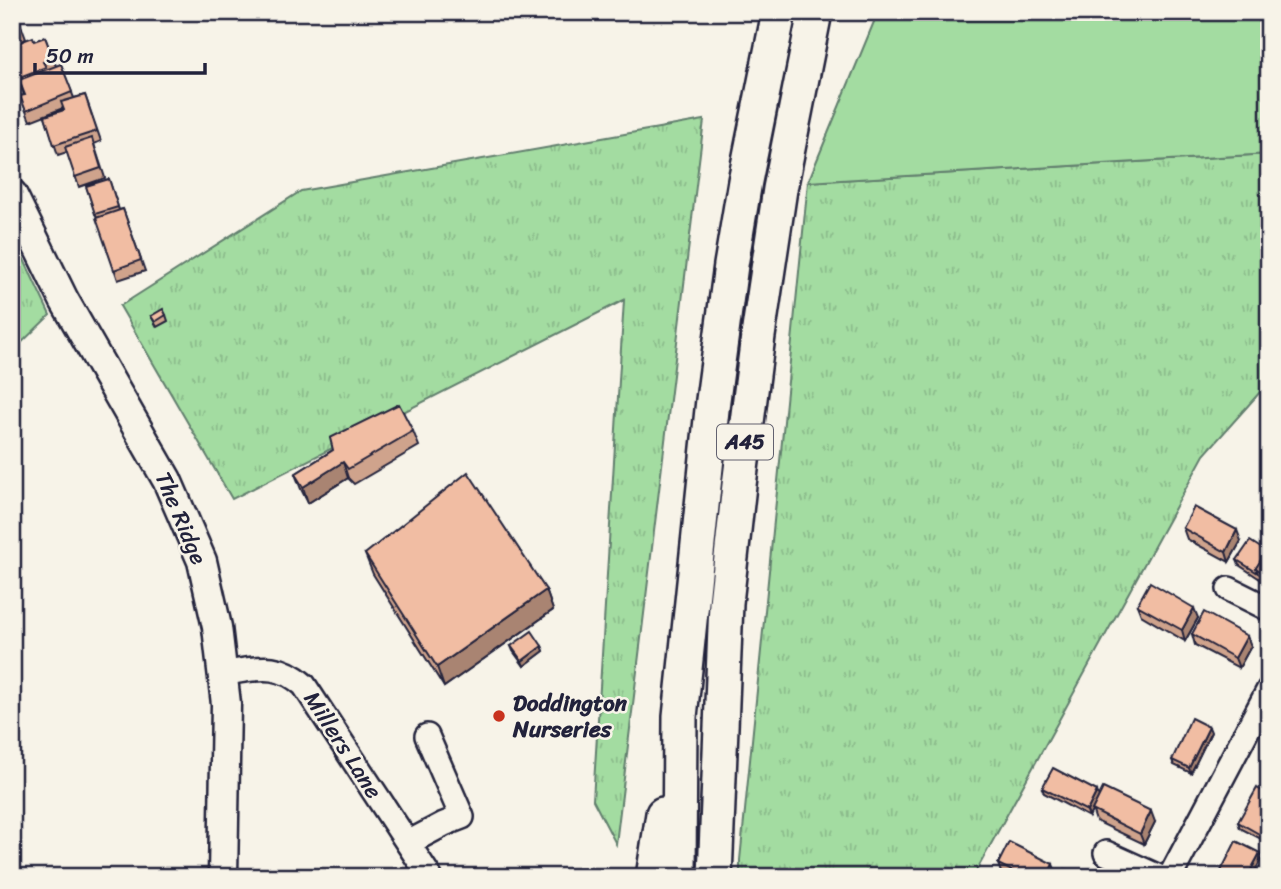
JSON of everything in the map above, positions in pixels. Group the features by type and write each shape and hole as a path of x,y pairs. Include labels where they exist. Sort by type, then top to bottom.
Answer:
{"highway":[{"name":"A45","path":"679,877 680,717 713,400 731,265 761,92 779,12"},
{"name":"A45","path":"715,877 726,604 739,485 780,189 815,12"},
{"path":"653,877 680,717"}],"main road":[{"name":"The Ridge","path":"12,194 64,300 167,481 202,561 223,673 227,737 223,877"}],"street":[{"path":"1229,589 1269,609"},
{"name":"Millers Lane","path":"223,673 277,668 291,673 304,685 430,877"},
{"path":"1170,877 1269,689"},
{"path":"408,843 462,817 427,736"},
{"path":"1106,853 1159,877"}],"green space":[{"path":"878,12 1269,12 1269,154 808,182"},
{"path":"704,120 616,844 593,800 624,300 232,499 120,306 301,191"},
{"path":"1269,154 1269,382 1204,455 973,877 740,877 808,182"},
{"path":"12,234 50,315 12,352"}],"building":[{"path":"12,12 16,12 22,29 12,33"},
{"path":"33,37 34,41 45,37 53,58 43,62 46,67 17,78 12,66 12,45"},
{"path":"61,64 72,92 26,111 20,96 25,95 19,80"},
{"path":"85,95 97,131 54,145 45,116 64,110 61,102"},
{"path":"92,138 101,168 75,177 65,147"},
{"path":"109,179 118,207 95,214 86,186"},
{"path":"123,209 141,260 114,270 96,218"},
{"path":"163,309 166,315 155,322 151,316"},
{"path":"399,404 413,431 348,469 343,462 303,487 295,474 333,450 330,438"},
{"path":"468,472 546,590 437,667 365,554"},
{"path":"1194,507 1237,530 1226,552 1183,528"},
{"path":"1250,541 1267,552 1256,568 1258,573 1237,560"},
{"path":"1269,549 1269,577 1256,568"},
{"path":"1150,582 1194,608 1182,630 1137,605"},
{"path":"1204,612 1247,636 1235,658 1192,634"},
{"path":"532,631 542,646 522,661 511,646"},
{"path":"1191,718 1209,727 1189,768 1172,760"},
{"path":"1053,768 1097,791 1087,811 1042,788"},
{"path":"1103,788 1151,811 1140,834 1092,810"},
{"path":"1257,788 1269,795 1269,821 1261,835 1238,822"},
{"path":"1236,841 1260,853 1247,877 1218,877"},
{"path":"1009,842 1053,864 1047,877 1024,877 998,864"},
{"path":"1065,869 1081,877 1061,877"}],"place":[{"name":"Doddington Nurseries","path":"499,716"}]}
